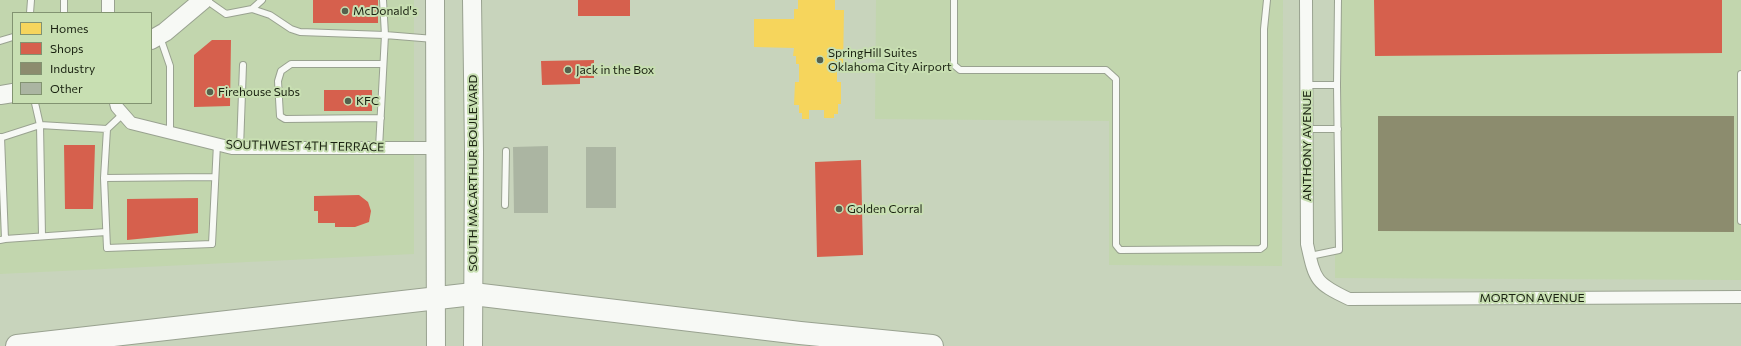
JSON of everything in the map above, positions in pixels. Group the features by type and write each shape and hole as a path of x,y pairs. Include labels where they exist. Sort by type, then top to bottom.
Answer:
{"highway":[{"path":"17,346 473,294 800,333 932,346"}],"main road":[{"path":"155,38 203,0"},
{"path":"435,0 436,346"},
{"name":"SOUTH MACARTHUR BOULEVARD","path":"472,0 474,151 473,346"},
{"path":"0,95 12,93"}],"street":[{"path":"108,0 108,12"},
{"name":"ANTHONY AVENUE","path":"1306,0 1307,244 1314,273 1325,288"},
{"name":"SOUTHWEST 4TH TERRACE","path":"117,104 131,123 216,144 240,148 435,148"},
{"name":"MORTON AVENUE","path":"1325,288 1349,299 1741,297"}],"lane":[{"path":"30,12 31,0"},
{"path":"64,0 64,12"},
{"path":"206,0 226,14 252,9 270,15 291,29 300,32 385,35 435,39"},
{"path":"252,9 262,0"},
{"path":"379,148 385,35 383,0"},
{"path":"954,0 954,65 960,70 1106,70 1116,79 1116,245 1120,250 1143,250 1260,249 1264,246 1264,29 1267,0"},
{"path":"1310,256 1339,250 1337,85 1338,0"},
{"path":"0,41 12,37"},
{"path":"155,38 170,66 170,133"},
{"path":"381,118 285,119 280,116 278,81 282,71 291,64 383,64"},
{"path":"240,148 243,65"},
{"path":"1741,74 1741,221"},
{"path":"1306,85 1337,85"},
{"path":"35,104 40,125 42,236"},
{"path":"123,114 107,129 104,178 107,248 212,244 216,144"},
{"path":"106,232 2,240 1,138 40,125 107,129"},
{"path":"1307,129 1338,129"},
{"path":"505,205 506,151"},
{"path":"104,178 215,177"}],"shaded area":[{"path":"0,0 414,0 414,254 0,274"},
{"path":"876,0 1283,0 1282,266 1109,265 1109,121 875,119"},
{"path":"1335,0 1741,0 1741,280 1335,278"}],"building: Homes":[{"name":"SpringHill Suites Oklahoma City Airport","path":"798,0 835,0 835,10 844,10 843,69 837,69 837,82 841,82 841,104 838,104 838,114 834,114 834,118 824,118 824,110 809,110 809,119 802,119 802,113 799,113 799,105 794,105 795,82 799,82 799,64 796,64 796,56 793,56 794,48 754,47 754,19 794,19 794,9 798,9"}],"building: Shops":[{"name":"McDonald's","path":"313,0 378,0 378,23 313,23"},
{"path":"578,0 630,0 630,16 578,16"},
{"path":"1374,0 1722,0 1722,53 1375,56"},
{"path":"212,40 231,40 230,106 194,107 194,55"},
{"name":"Jack in the Box","path":"594,60 594,78 580,78 580,84 542,85 541,61"},
{"name":"KFC","path":"324,90 372,90 372,111 324,111"},
{"path":"64,145 95,145 93,209 65,209"},
{"name":"Golden Corral","path":"861,160 863,255 817,257 815,162"},
{"path":"359,195 368,202 371,211 369,222 355,227 335,227 335,223 318,223 318,211 314,211 314,196"},
{"path":"198,198 198,233 127,240 127,199"}],"building: Industry":[{"path":"1378,116 1734,116 1734,232 1378,231"}],"building: Other":[{"path":"548,146 548,213 514,213 513,147"},
{"path":"586,147 616,147 616,208 586,208"}],"place":[{"name":"McDonald's","path":"345,11"},
{"name":"SpringHill Suites Oklahoma City Airport","path":"820,60"},
{"name":"Jack in the Box","path":"568,70"},
{"name":"Firehouse Subs","path":"210,92"},
{"name":"KFC","path":"348,101"},
{"name":"Golden Corral","path":"839,209"}]}
